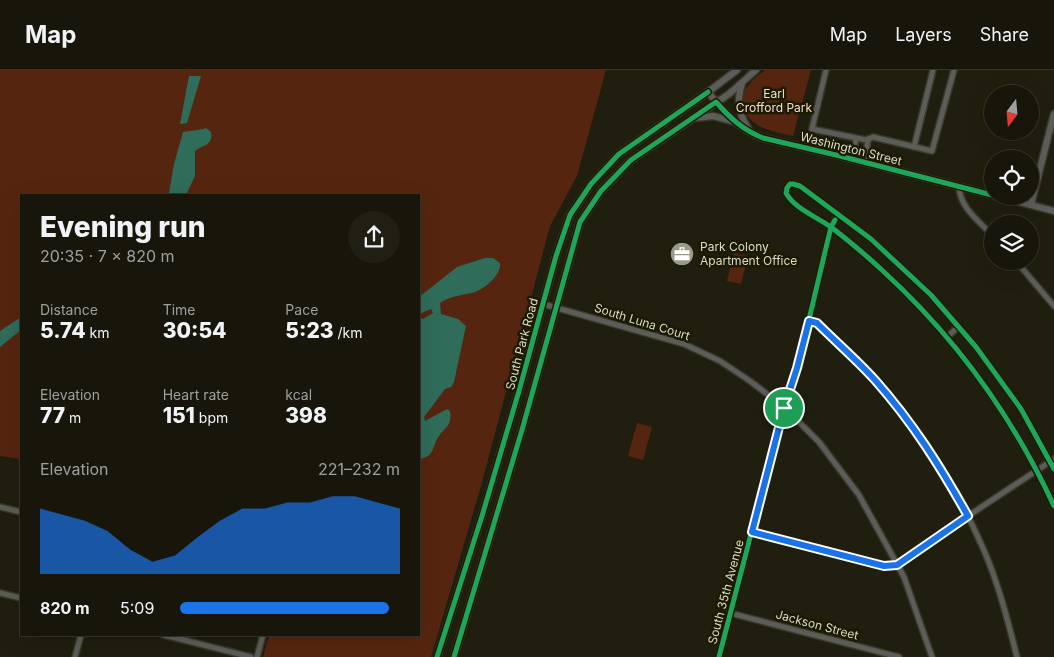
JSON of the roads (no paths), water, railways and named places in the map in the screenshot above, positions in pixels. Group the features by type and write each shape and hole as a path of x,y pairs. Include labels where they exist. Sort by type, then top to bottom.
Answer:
{"street":[{"name":"South Park Road","path":"440,656 564,231 570,216 591,184 619,154 737,70"},
{"name":"South Park Road","path":"454,657 522,430 580,222 612,179 632,160 729,94 756,70"},
{"path":"826,70 812,129 856,139 866,140 873,136 932,151 954,70"},
{"path":"914,147 934,70"},
{"path":"743,82 738,100 739,112 751,133"},
{"name":"Washington Street","path":"708,92 734,122 751,133 772,141 853,159 984,193"},
{"path":"1039,174 1054,114"},
{"path":"694,118 714,116 734,122"},
{"path":"853,159 856,139"},
{"path":"865,162 868,139"},
{"path":"1054,469 1052,460 1021,409 976,347 931,296 871,239 800,186 790,184 786,193 793,202 831,227 866,256 903,290 947,337 977,374 1006,416 1038,470 1054,506"},
{"path":"959,187 960,197 966,208 984,227"},
{"name":"Washington Street","path":"1031,205 1054,210"},
{"name":"South 35th Avenue","path":"719,657 784,408 797,368 831,227 838,214"},
{"path":"1025,270 1052,298 1054,306"},
{"name":"South Luna Court","path":"543,304 684,344 720,361 784,408 819,442 859,495 904,578 932,657"},
{"path":"809,321 817,323 874,379 917,432 939,466 968,516 987,558 1006,614 1017,657"},
{"path":"947,337 958,327"},
{"path":"752,532 884,566 897,565 1052,460"},
{"path":"0,506 20,512"},
{"path":"0,593 20,598"},
{"name":"Jackson Street","path":"730,613 899,657"},
{"path":"75,657 81,636"},
{"path":"168,636 251,657"},
{"path":"257,657 263,636"}],"place":[{"name":"Park Colony Apartment Office","path":"682,254"}],"park label":[{"name":"Earl Crofford Park","path":"774,101"}]}
